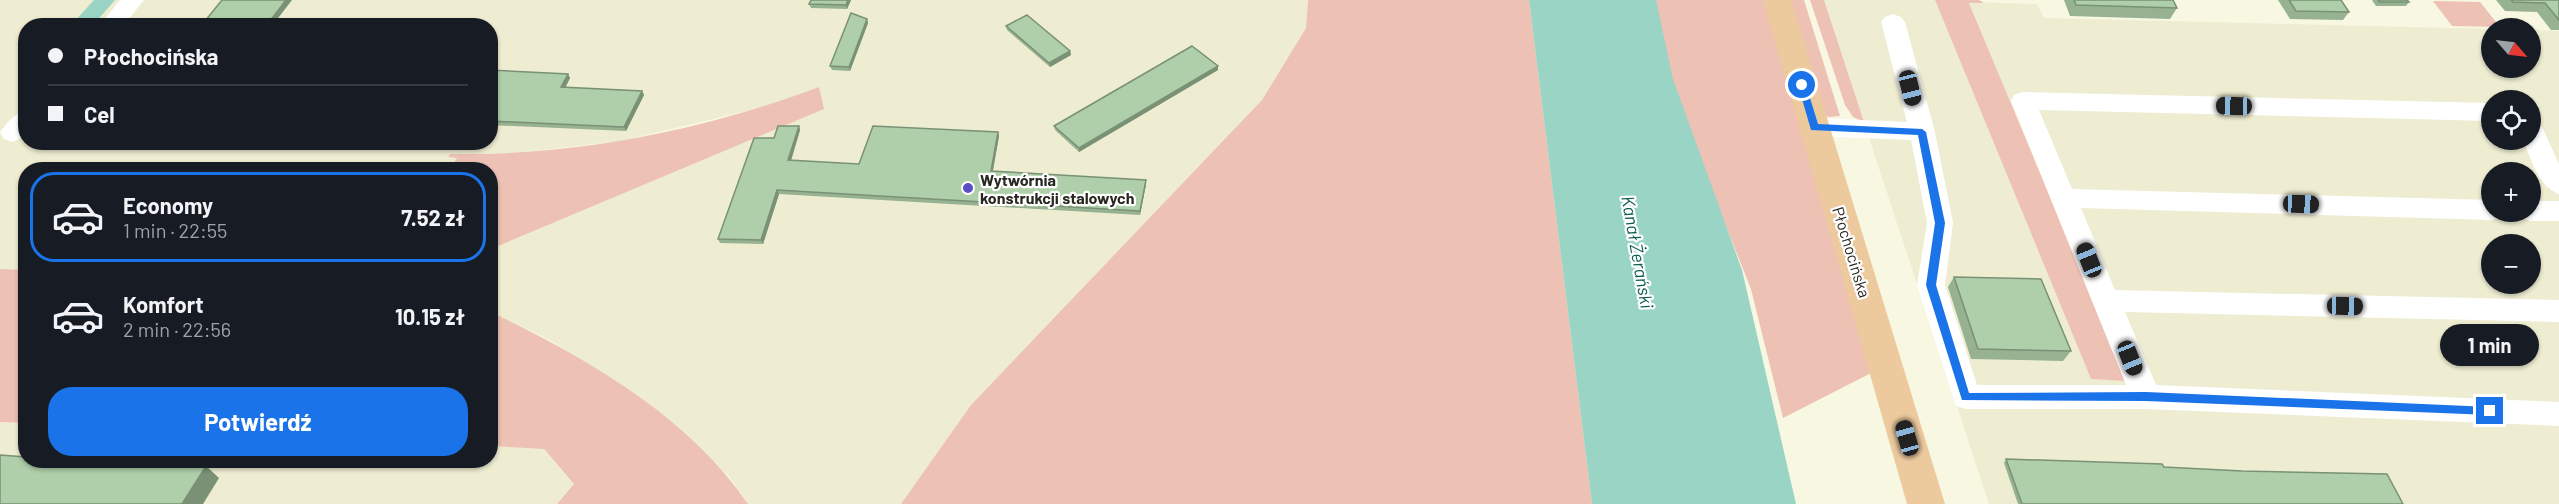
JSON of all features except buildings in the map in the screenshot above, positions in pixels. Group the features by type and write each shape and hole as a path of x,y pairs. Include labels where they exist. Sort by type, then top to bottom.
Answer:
{"main road":[{"name":"Płochocińska","path":"1777,0 1926,504"}],"lane":[{"path":"117,18 133,0"},
{"path":"1893,22 1922,132 1940,223 1931,285 1965,397 2146,397 2559,414"},
{"path":"2146,397 2023,101 2481,112"},
{"path":"1814,127 1922,132"},
{"path":"2540,150 2549,170 2559,184"},
{"path":"2063,198 2481,210"},
{"path":"2541,211 2559,211"},
{"path":"2106,301 2559,311"}],"shaded area":[{"path":"0,0 1308,0 1306,28 1262,100 971,405 901,504 748,504 728,475 554,342 498,315 498,246 823,109 819,87 775,104 620,141 506,154 450,154 458,158 455,162 18,162 18,270 0,269"},
{"path":"1308,0 1529,0 1592,504 901,504 971,405 1262,100 1306,28"},
{"path":"1654,0 1766,0 1873,372 1783,418 1751,289 1692,141 1687,140"},
{"path":"1788,0 1804,0 1840,116 1828,117 1822,112"},
{"path":"1810,0 1824,0 1864,122 1853,117 1845,105"},
{"path":"1824,0 1935,0 2091,379 2126,380 1969,2 2037,4 2044,18 2481,29 2481,78 2541,78 2541,30 2559,31 2559,504 1989,504"},
{"path":"1935,0 1979,0 1984,3 1969,3 2127,381 2091,379"},
{"path":"2433,1 2480,2 2493,18 2481,18 2481,27 2452,26"},
{"path":"819,87 824,109 498,246 498,162 454,162 457,158 448,157 450,154 544,151 638,138 775,103"},
{"path":"0,269 18,270 18,423 0,422"},
{"path":"498,316 598,369 665,416 723,472 748,504 557,504 574,484 544,449 498,446"},
{"path":"0,422 18,423 18,468 498,468 498,446 543,449 574,484 557,504 0,504"}],"water":[{"path":"94,0 115,0 99,18 78,18"},
{"name":"Kanał Żerański","path":"1529,0 1656,0 1673,79 1742,270 1796,504 1592,504"}],"place":[{"name":"Wytwórnia konstrukcji stalowych","path":"968,188"}],"route":[{"path":"1802,85 1814,127 1922,132 1940,223 1931,285 1935,306 1965,397 2146,397 2490,411"}]}
